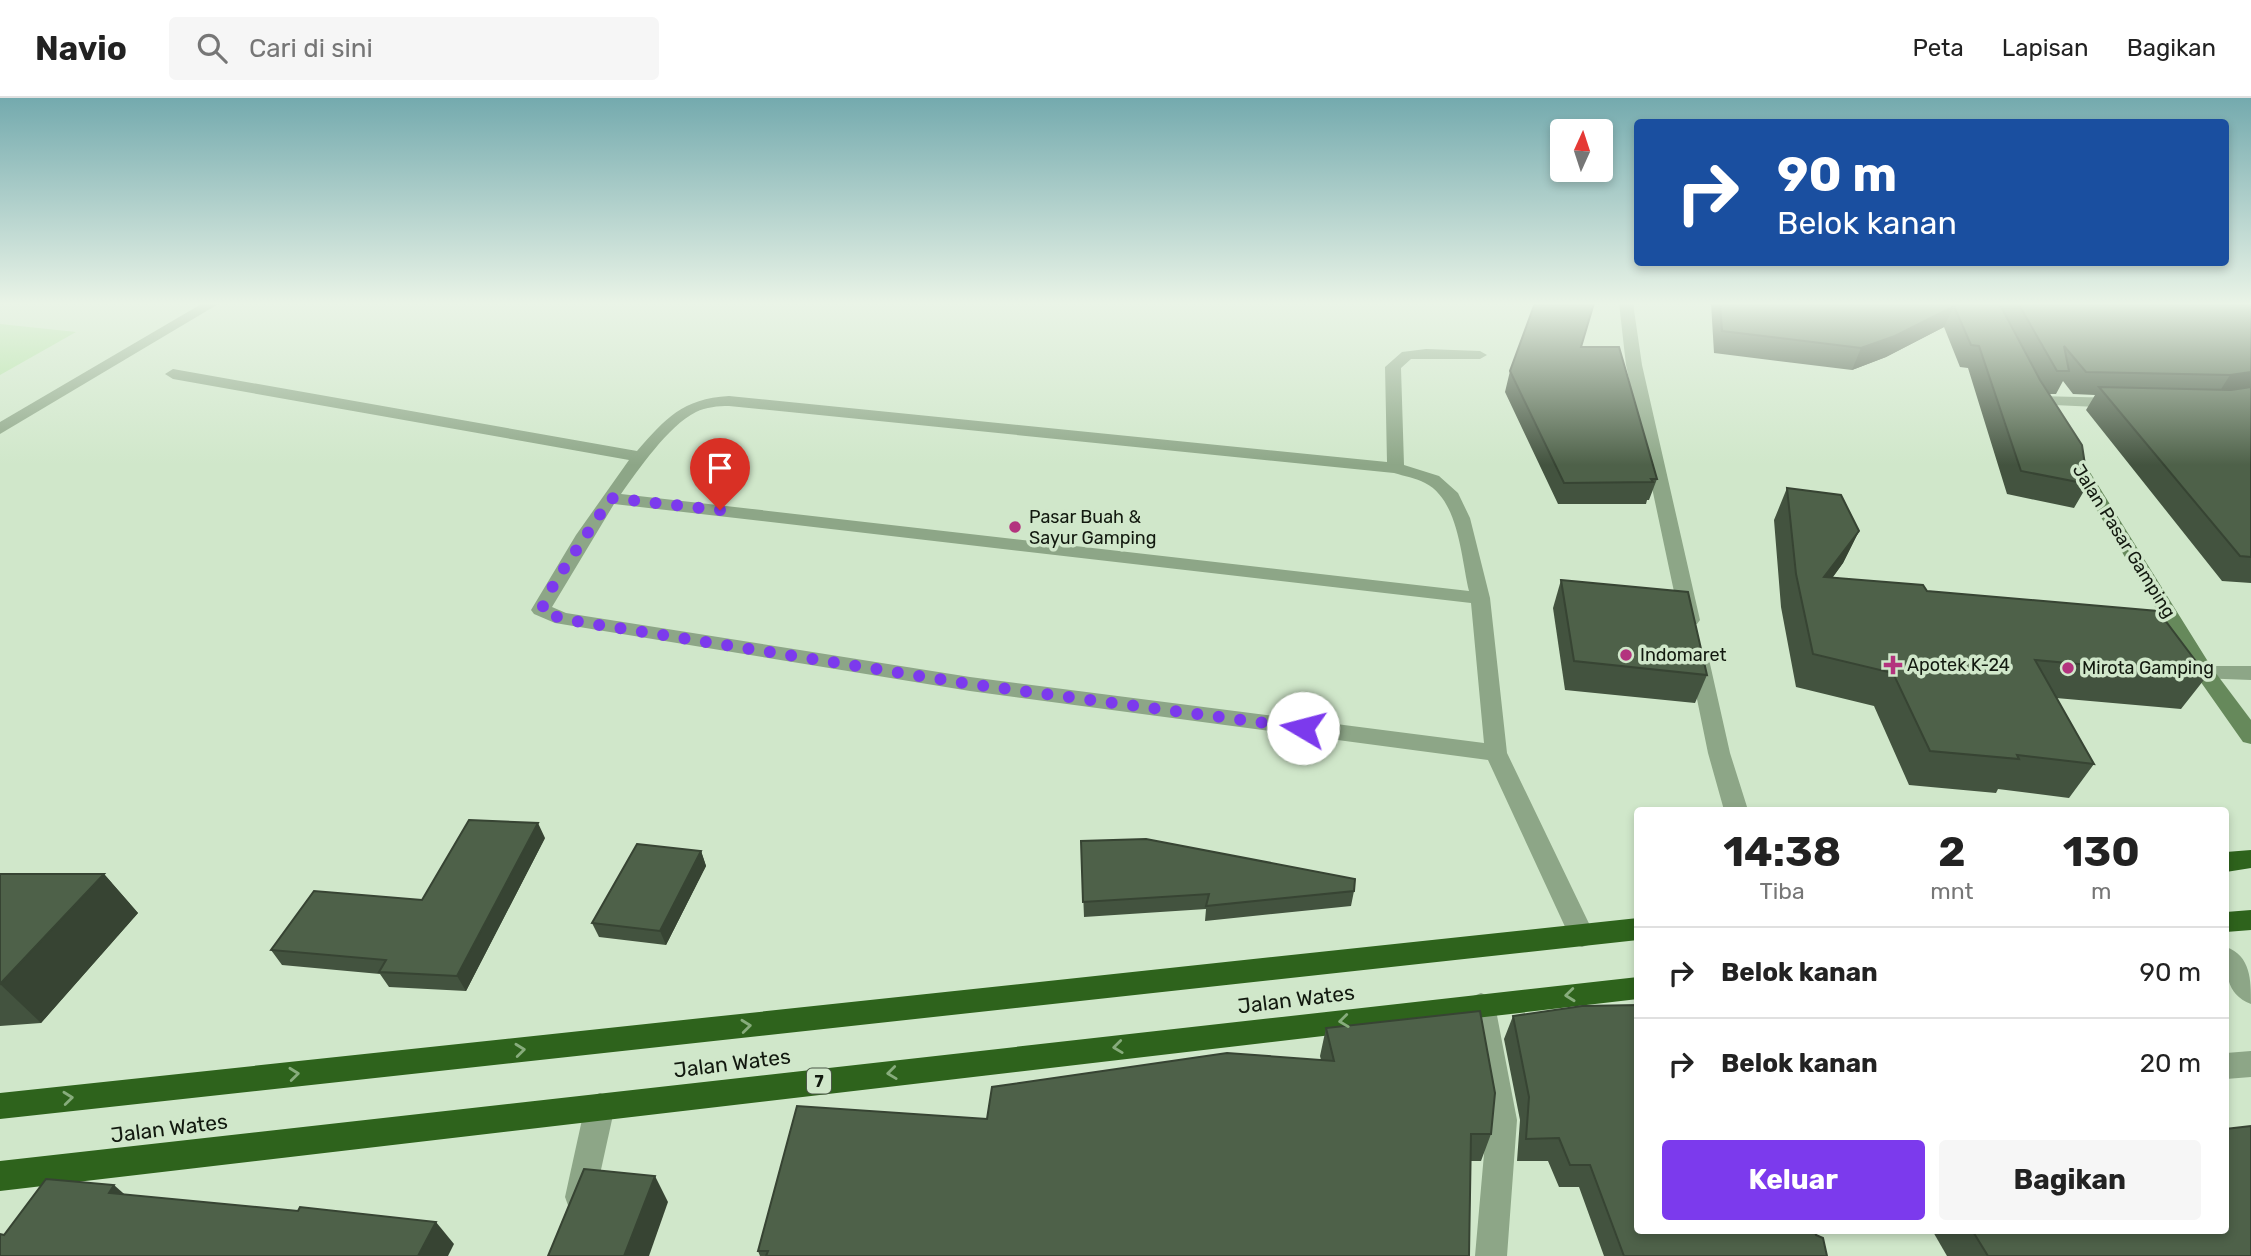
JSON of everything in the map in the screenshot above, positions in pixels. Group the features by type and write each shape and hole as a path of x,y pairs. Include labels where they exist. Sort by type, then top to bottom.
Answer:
{"highway":[{"path":"2229,862 2251,859"},
{"path":"2229,922 2251,920"},
{"name":"Jalan Wates","path":"0,1106 1634,930"},
{"name":"Jalan Wates","path":"0,1176 1634,988"}],"main road":[{"path":"2035,396 2052,425"},
{"name":"Jalan Pasar Gamping","path":"2067,448 2205,673 2251,736"}],"street":[{"path":"0,429 122,357"},
{"path":"1396,468 1393,368 1404,357"},
{"path":"1633,357 1719,753 1735,807"},
{"path":"173,374 642,457"},
{"path":"2035,396 2134,403"},
{"path":"1496,753 970,684 562,619 541,610 555,582 642,457 680,415 703,403 729,401 1396,468 1433,480 1452,497 1461,518 1480,598 1496,753 1582,936"},
{"path":"611,498 1480,598"},
{"path":"2205,673 2251,673"},
{"path":"2229,962 2251,992"},
{"path":"1481,1006 1502,1121 1491,1256"},
{"path":"2229,1066 2251,1064"},
{"path":"569,1220 580,1196 600,1106"}],"green space":[{"path":"0,357 32,357 0,375"}],"building":[{"path":"1515,357 1622,357 1657,479 1651,479 1653,482 1564,483 1510,371"},
{"path":"1983,357 2028,357 2082,445 2088,484 2021,471"},
{"path":"2049,357 2066,357 2069,371 2057,371"},
{"path":"2073,357 2251,357 2251,372 2230,375 2086,372"},
{"path":"2099,387 2231,390 2251,387 2251,557 2240,556"},
{"path":"1787,488 1841,495 1859,531 1824,577 1923,585 1927,591 2158,611 2207,676 2035,660 2094,764 2017,755 2019,759 1930,751 1893,673 1813,654 1796,574"},
{"path":"1561,580 1688,592 1707,675 1574,661"},
{"path":"469,820 538,823 457,976 379,972 386,960 271,950 314,891 422,900"},
{"path":"1146,839 1355,879 1354,891 1206,906 1209,894 1083,902 1081,841"},
{"path":"637,844 701,851 660,931 592,923"},
{"path":"0,874 104,874 0,984"},
{"path":"1634,1005 1634,1234 1816,1234 1823,1238 1827,1256 1624,1256 1590,1165 1570,1165 1559,1138 1526,1139 1529,1097 1513,1016 1582,1006"},
{"path":"1480,1011 1495,1093 1491,1134 1471,1134 1469,1256 766,1256 768,1251 758,1251 797,1106 987,1119 992,1087 1227,1053 1334,1061 1326,1028"},
{"path":"2251,1126 2251,1256 1988,1256 1974,1234 2229,1234 2229,1129"},
{"path":"584,1169 655,1176 624,1256 548,1256"},
{"path":"46,1179 114,1185 109,1193 298,1211 300,1207 436,1222 418,1256 0,1256 0,1234 4,1235"}],"place":[{"name":"Pasar Buah & Sayur Gamping","path":"1015,527"},
{"name":"Indomaret","path":"1626,655"},
{"name":"Apotek K-24","path":"1893,665"},
{"name":"Mirota Gamping","path":"2068,668"}],"route":[{"path":"720,510 611,498 555,582 541,610 562,619 970,684 1303,728"}]}
